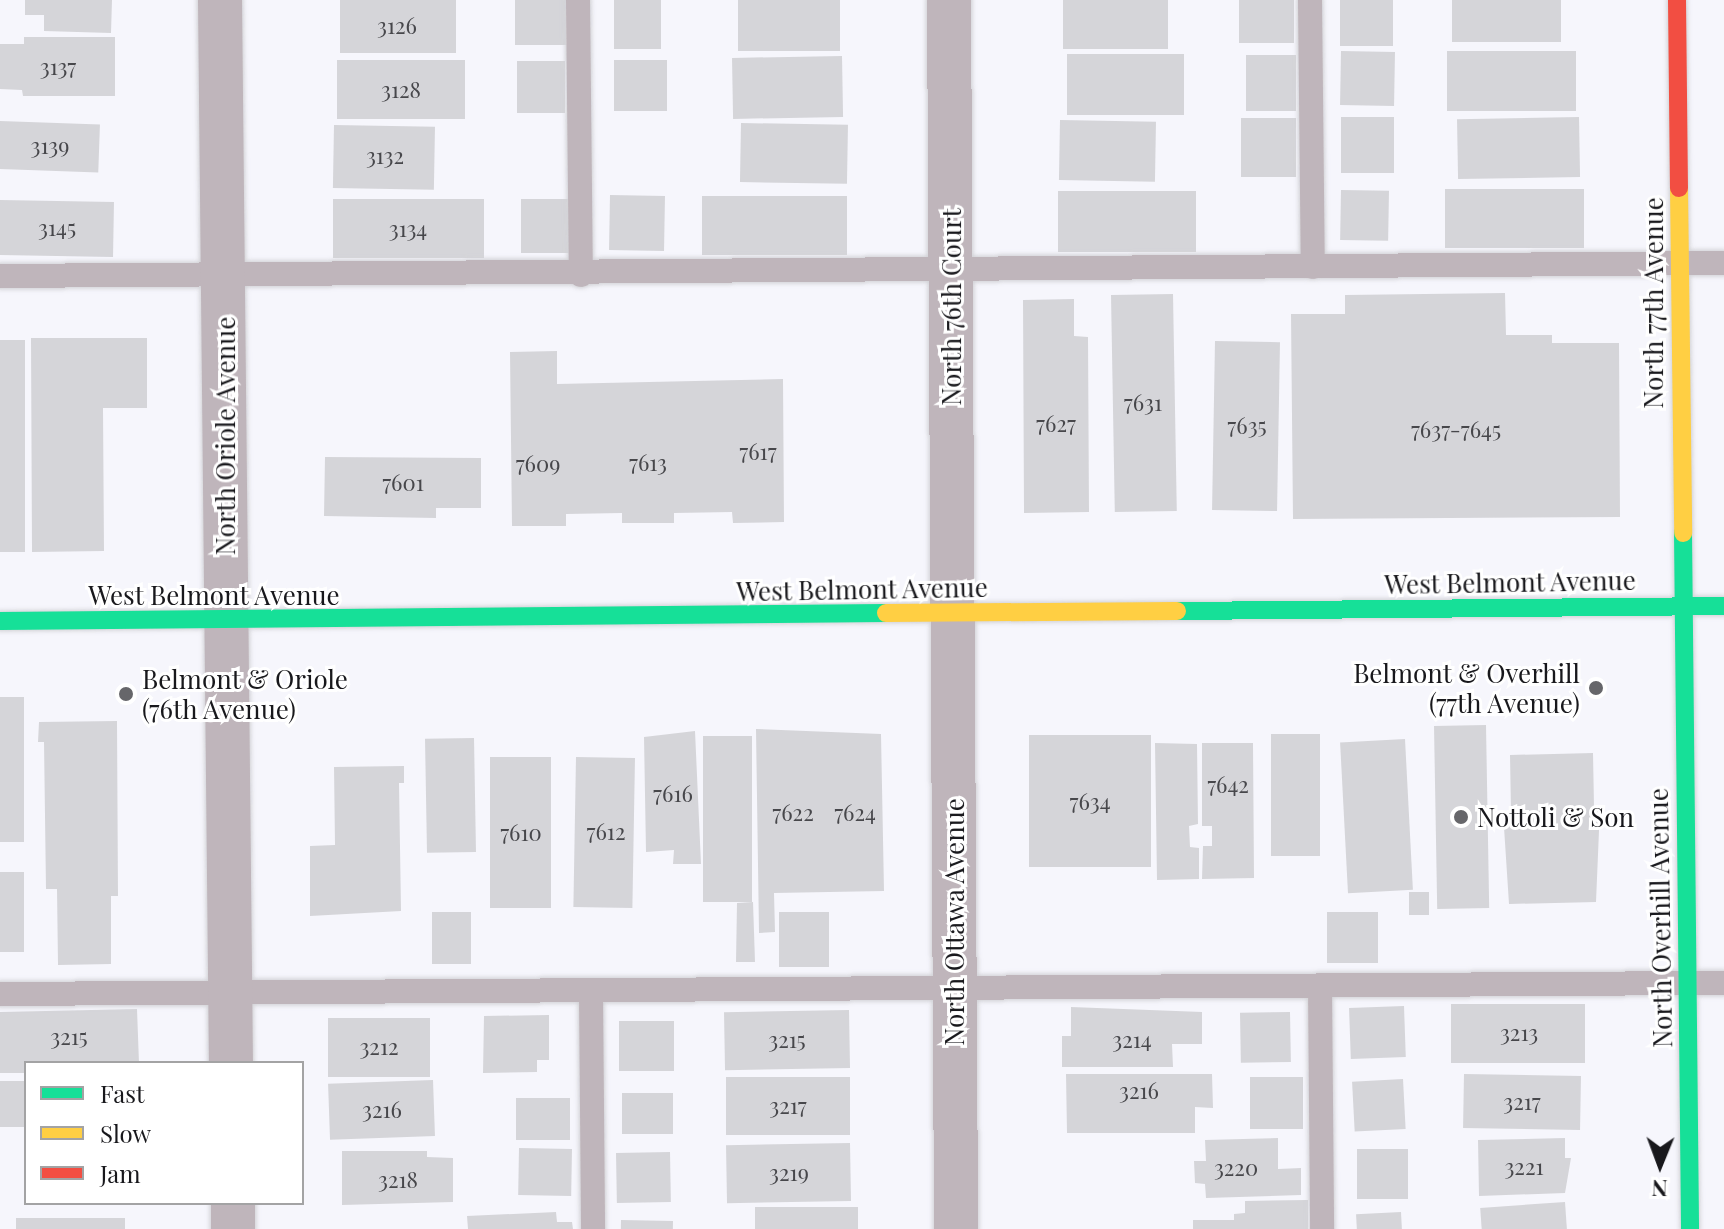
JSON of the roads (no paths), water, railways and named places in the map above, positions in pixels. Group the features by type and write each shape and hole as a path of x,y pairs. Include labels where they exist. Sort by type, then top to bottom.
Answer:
{"main road":[{"name":"North 77th Avenue","path":"1677,0 1680,606"},
{"name":"North Overhill Avenue","path":"1680,606 1690,1229"},
{"name":"West Belmont Avenue","path":"0,621 1724,606"}],"street":[{"name":"North Oriole Avenue","path":"220,0 231,1061"},
{"name":"North 76th Court","path":"949,0 953,614"},
{"name":"North Ottawa Avenue","path":"953,614 956,1229"},
{"path":"233,1205 233,1229"}],"lane":[{"path":"578,0 581,275"},
{"path":"1310,0 1313,267"},
{"path":"0,276 224,278 1724,263"},
{"path":"0,994 230,997 1724,983"},
{"path":"1320,987 1322,1229"},
{"path":"591,993 593,1229"}],"place":[{"name":"Belmont & Overhill (77th Avenue)","path":"1596,688"},
{"name":"Belmont & Oriole (76th Avenue)","path":"126,694"},
{"name":"Nottoli & Son","path":"1461,817"}]}
